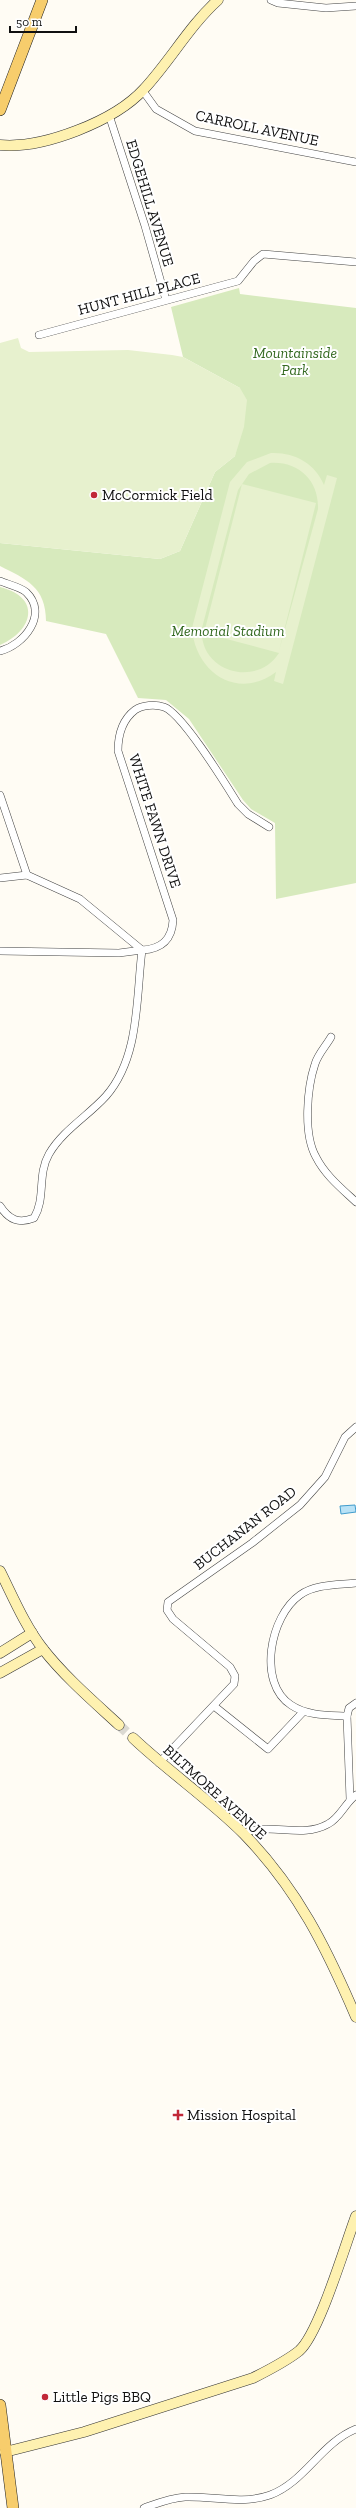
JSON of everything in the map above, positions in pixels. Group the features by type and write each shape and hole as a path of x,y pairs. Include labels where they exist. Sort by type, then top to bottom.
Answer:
{"main road":[{"path":"0,110 42,0"},
{"path":"0,145 23,145 60,137 109,115 143,91 218,0"},
{"path":"0,1571 32,1633 43,1649 74,1683 119,1725"},
{"path":"0,1653 32,1633"},
{"path":"0,1673 43,1649"},
{"name":"BILTMORE AVENUE","path":"134,1738 159,1763 243,1833 297,1897 314,1926 356,2017"},
{"path":"3,2452 84,2432 253,2378 272,2369 299,2351 316,2326 356,2216"},
{"path":"0,2405 3,2452 13,2508"}],"street":[{"path":"271,0 278,3 326,8 356,6"},
{"name":"CARROLL AVENUE","path":"143,91 156,109 195,131 356,162"},
{"name":"EDGEHILL AVENUE","path":"109,115 145,226 166,300"},
{"name":"HUNT HILL PLACE","path":"39,335 238,281 258,257 268,253 356,262"},
{"path":"0,581 26,592 33,603 35,615 28,635 7,649 0,651"},
{"name":"WHITE FAWN DRIVE","path":"0,951 119,953 155,949 162,945 172,930 173,920 118,751 118,736 130,713 139,707 146,705 165,707 184,724 238,804 248,814 269,827"},
{"path":"0,795 26,875"},
{"path":"0,878 26,875 80,898 142,950 132,1037 128,1056 119,1075 107,1095 59,1140 50,1153 42,1171 41,1202 34,1218 26,1221 17,1221 8,1218 0,1206"},
{"path":"331,1037 316,1062 311,1080 309,1139 315,1157 331,1179 356,1202"},
{"name":"BUCHANAN ROAD","path":"214,1706 234,1684 235,1676 230,1667 173,1619 168,1610 168,1602 252,1543 300,1505 325,1477 345,1437 356,1427"},
{"path":"348,1716 304,1712 280,1696 273,1684 270,1661 275,1633 289,1606 299,1595 321,1587 356,1583"},
{"path":"243,1833 264,1828 297,1831 325,1826 332,1821 353,1797 348,1716 350,1708 356,1703"},
{"path":"159,1763 214,1706 268,1749 304,1712"},
{"path":"144,2508 169,2499 184,2497 251,2500 270,2495 290,2484 332,2443 356,2429"}],"green space":[{"path":"239,288 240,294 356,308 356,883 276,899 275,823 251,809 243,800 189,719 166,700 138,698 106,634 46,621 45,609 42,600 33,586 18,575 0,566 0,543 160,559 180,551 215,472 235,456 240,388 183,357 171,307"},
{"name":"McCormick Field","path":"18,338 21,348 29,352 128,350 183,357 240,388 247,400 244,427 235,456 215,472 180,551 160,559 0,543 0,343"},
{"name":"Memorial Stadium","path":"271,453 288,454 303,460 309,465 320,477 324,485 327,475 337,478 283,684 274,681 276,672 261,680 247,684 233,682 220,677 210,669 201,658 195,644 192,628 230,482 247,462","holes":["270,463 289,465 305,474 311,481 315,489 317,499 318,509 279,651 316,503 242,484 249,474","242,484 204,633 279,653 269,664 257,670 243,672 230,670 219,664 209,655 203,643 202,628 238,490"]},
{"path":"0,587 13,592 22,598 27,606 28,614 26,623 20,631 11,639 0,645"}],"water":[{"path":"355,1505 356,1512 341,1514 340,1506"}],"tunnel":[{"path":"119,1725 133,1738"}],"place":[{"name":"McCormick Field","path":"94,495"},
{"name":"Mission Hospital","path":"178,2115"},
{"name":"Little Pigs BBQ","path":"45,2397"}],"park label":[{"name":"Mountainside Park","path":"295,362"}]}
